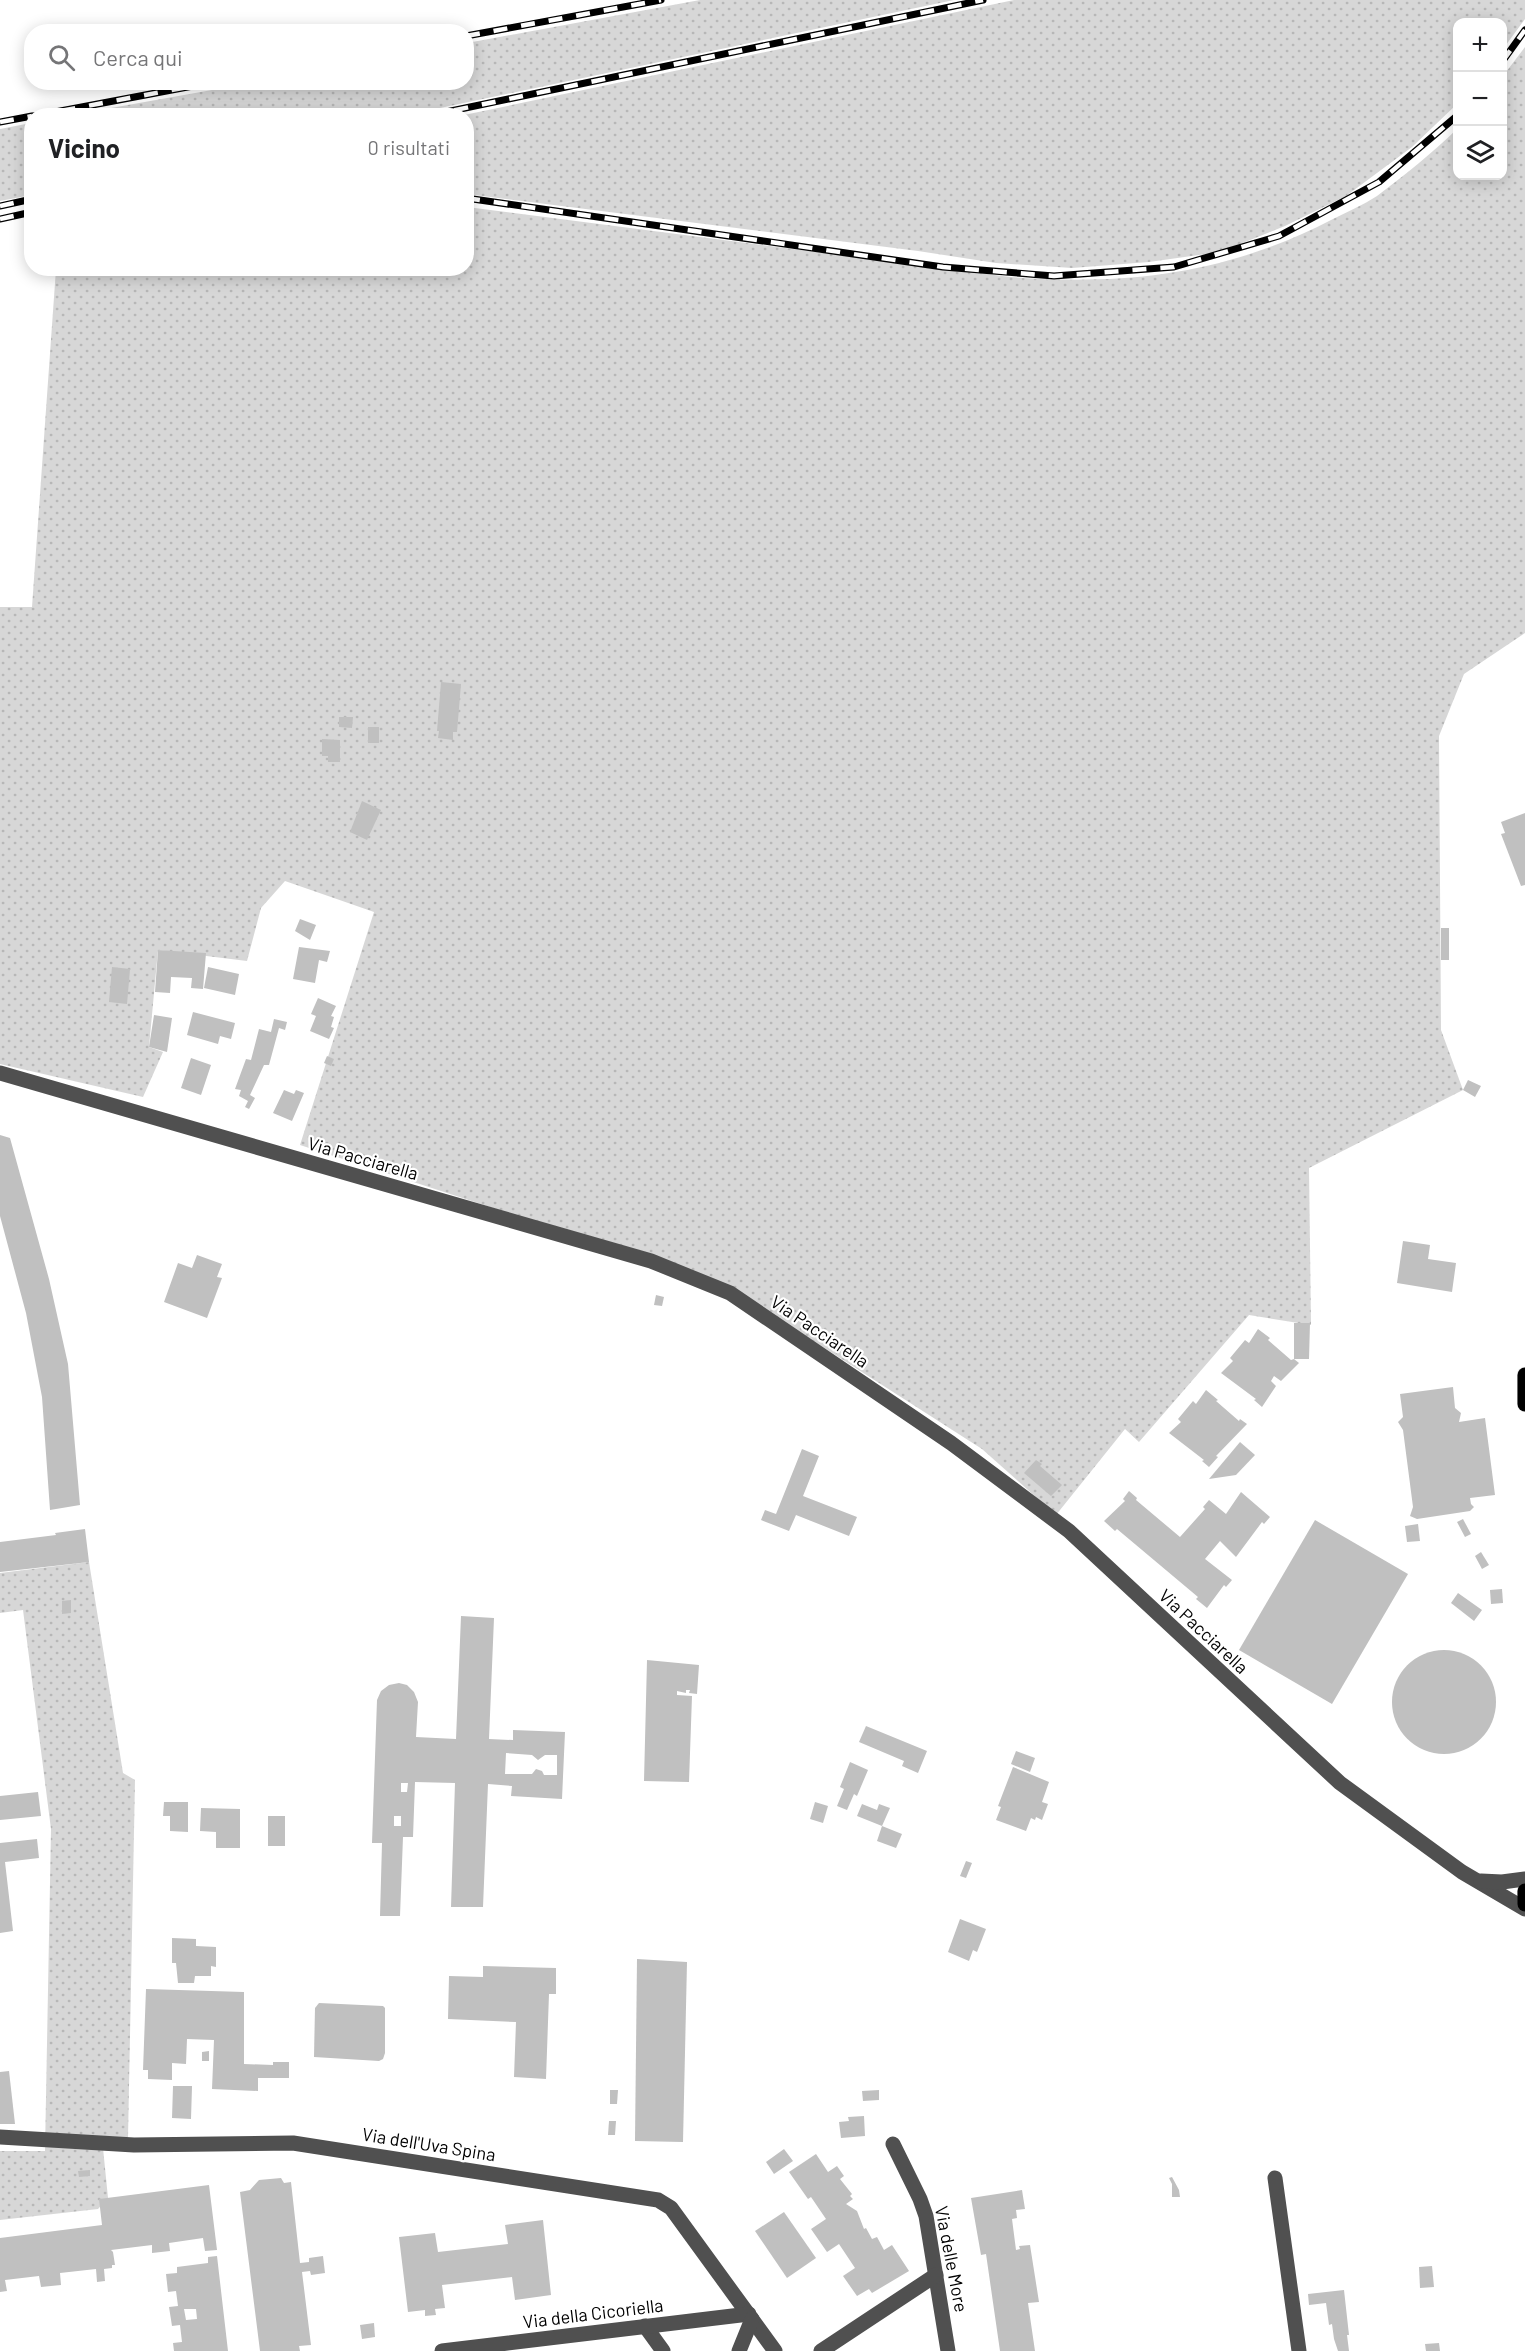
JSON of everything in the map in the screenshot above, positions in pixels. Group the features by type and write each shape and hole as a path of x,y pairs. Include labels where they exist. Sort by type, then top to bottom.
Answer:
{"main road":[{"path":"1525,1375 1525,1404"},
{"path":"1525,1891 1525,1904"}],"street":[{"name":"Via Pacciarella","path":"0,1073 651,1261 730,1293 951,1443 1069,1531 1340,1783 1462,1872 1525,1909"},
{"path":"1478,1881 1502,1882 1525,1879"},
{"name":"Via dell'Uva Spina","path":"0,2137 134,2145 293,2143 658,2200 671,2208 775,2351"},
{"name":"Via delle More","path":"893,2145 923,2207 948,2351"},
{"path":"1275,2178 1299,2351"},
{"path":"821,2351 936,2275"},
{"path":"739,2351 750,2317"},
{"name":"Via della Cicoriella","path":"442,2351 645,2326 750,2317"},
{"path":"645,2326 663,2351"}],"shaded area":[{"path":"700,0 954,0 440,108 111,108 212,90 474,90 474,42"},
{"path":"1014,0 1525,0 1525,19 1507,44 1507,18 1453,18 1453,108 1412,147 1346,196 1285,226 1220,252 1149,262 1072,268 996,263 918,251 474,195 474,113"},
{"path":"1525,47 1525,633 1464,674 1439,736 1441,1030 1463,1090 1309,1168 1311,1325 1249,1315 1139,1442 1125,1429 1056,1515 982,1449 723,1283 300,1145 374,912 285,881 261,908 247,961 158,950 149,1047 163,1052 143,1097 0,1064 0,607 32,607 56,276 474,276 474,208 1010,277 1095,279 1135,277 1215,264 1255,253 1294,238 1377,196 1453,133 1453,180 1507,180 1507,71"},
{"path":"24,124 24,196 0,201 0,129"},
{"path":"89,1562 123,1773 135,1780 128,2138 102,2138 108,2198 98,2209 0,2220 0,2151 45,2151 51,1829 23,1610 0,1613 0,1573"}],"building":[{"path":"441,682 461,684 457,732 453,732 453,740 438,738"},
{"path":"339,717 353,717 352,728 339,727"},
{"path":"368,727 379,727 379,743 368,743"},
{"path":"322,739 340,740 340,762 328,762 328,756 322,756"},
{"path":"362,801 381,810 367,840 350,832"},
{"path":"1525,813 1525,885 1521,886 1501,834 1505,833 1501,822"},
{"path":"300,919 316,925 310,940 295,931"},
{"path":"1441,928 1449,928 1449,960 1441,960"},
{"path":"299,947 330,951 327,962 319,960 315,983 293,979"},
{"path":"158,950 206,953 203,989 191,988 192,978 171,977 170,993 155,992"},
{"path":"112,967 130,969 127,1004 109,1002"},
{"path":"208,967 239,974 235,995 204,988"},
{"path":"318,998 336,1006 331,1016 334,1017 331,1027 334,1028 329,1039 310,1031 316,1016 311,1014"},
{"path":"193,1012 235,1023 231,1039 220,1036 218,1044 187,1035"},
{"path":"154,1015 172,1018 167,1052 149,1047"},
{"path":"274,1019 287,1022 285,1030 279,1028 269,1065 264,1065 250,1095 255,1098 249,1109 245,1107 248,1101 239,1096 241,1090 235,1089 246,1059 251,1060 259,1029 271,1032"},
{"path":"327,1056 334,1059 331,1066 324,1063"},
{"path":"191,1058 211,1065 201,1095 181,1088"},
{"path":"1468,1080 1481,1086 1475,1097 1463,1090"},
{"path":"284,1090 294,1094 296,1090 304,1093 292,1121 273,1113"},
{"path":"0,1135 10,1138 49,1279 68,1364 80,1505 50,1510 42,1397 26,1313 0,1216"},
{"path":"1403,1241 1430,1245 1428,1259 1456,1263 1452,1292 1397,1283"},
{"path":"197,1255 222,1264 217,1277 222,1278 207,1318 164,1302 178,1263 192,1268"},
{"path":"656,1295 664,1297 662,1306 654,1305"},
{"path":"1294,1323 1310,1323 1309,1359 1294,1359"},
{"path":"1258,1329 1291,1360 1294,1359 1299,1363 1281,1381 1274,1376 1271,1381 1276,1386 1262,1407 1254,1400 1256,1399 1221,1373 1233,1361 1230,1358 1245,1340 1249,1343"},
{"path":"1453,1387 1455,1408 1461,1413 1459,1422 1485,1418 1495,1495 1470,1498 1474,1507 1470,1511 1417,1519 1410,1516 1413,1507 1403,1430 1398,1422 1403,1417 1400,1394"},
{"path":"1206,1390 1239,1421 1240,1419 1247,1424 1216,1456 1218,1457 1209,1467 1202,1461 1204,1460 1169,1433 1181,1422 1178,1419 1193,1401 1196,1404"},
{"path":"1240,1442 1255,1455 1236,1475 1209,1479"},
{"path":"802,1449 819,1456 803,1496 857,1517 849,1536 796,1515 789,1531 761,1520 765,1510 776,1514"},
{"path":"1036,1460 1062,1485 1051,1496 1024,1473"},
{"path":"1129,1491 1137,1498 1136,1500 1180,1537 1205,1509 1203,1507 1209,1500 1226,1514 1241,1492 1270,1517 1264,1524 1262,1522 1236,1557 1220,1541 1205,1559 1232,1580 1226,1587 1224,1585 1207,1608 1196,1599 1198,1597 1117,1529 1115,1531 1104,1521 1125,1501 1123,1499"},
{"path":"1463,1519 1471,1534 1465,1537 1457,1522"},
{"path":"1315,1520 1408,1574 1332,1704 1239,1650"},
{"path":"1418,1524 1420,1541 1407,1542 1405,1526"},
{"path":"85,1529 89,1562 0,1572 0,1542"},
{"path":"1481,1552 1489,1565 1482,1569 1475,1556"},
{"path":"1502,1589 1503,1603 1491,1604 1490,1590"},
{"path":"1458,1593 1482,1610 1474,1621 1451,1603"},
{"path":"71,1600 71,1613 62,1614 62,1601"},
{"path":"461,1616 494,1618 489,1739 513,1740 513,1730 565,1732 562,1799 511,1796 512,1786 488,1784 483,1907 451,1907 455,1783 415,1782 413,1837 403,1837 400,1916 380,1916 382,1843 372,1843 377,1700 381,1691 389,1685 399,1683 407,1685 414,1692 418,1702 416,1737 456,1739","holes":["506,1753 532,1755 538,1760 545,1755 557,1755 557,1775 544,1775 542,1771 536,1769 532,1774 505,1774","401,1783 408,1783 407,1792 401,1792","394,1816 401,1816 401,1826 394,1826"]},
{"path":"1444,1650 1464,1654 1481,1665 1492,1682 1496,1702 1492,1722 1481,1739 1464,1750 1444,1754 1424,1750 1407,1739 1396,1722 1392,1702 1396,1682 1407,1665 1424,1654"},
{"path":"647,1660 699,1665 697,1694 689,1693 690,1690 686,1690 686,1693 677,1691 677,1695 692,1696 689,1782 644,1781"},
{"path":"866,1726 927,1751 918,1773 902,1766 904,1761 859,1742"},
{"path":"1016,1751 1035,1758 1030,1772 1011,1764"},
{"path":"850,1762 868,1770 857,1796 854,1794 847,1810 837,1806 844,1789 840,1787"},
{"path":"1013,1767 1049,1782 1042,1802 1048,1804 1042,1820 1036,1817 1035,1820 1031,1818 1026,1831 996,1820 1001,1807 998,1806"},
{"path":"38,1792 41,1816 0,1820 0,1796"},
{"path":"164,1802 188,1802 188,1832 170,1831 170,1816 163,1816"},
{"path":"815,1802 828,1806 823,1823 810,1819"},
{"path":"862,1804 877,1810 879,1804 890,1808 882,1826 857,1816"},
{"path":"201,1808 240,1809 240,1848 216,1848 216,1832 200,1831"},
{"path":"268,1816 285,1816 285,1846 268,1846"},
{"path":"882,1826 902,1834 896,1848 877,1841"},
{"path":"37,1839 39,1858 5,1862 13,1931 0,1933 0,1843"},
{"path":"966,1861 972,1863 966,1878 960,1876"},
{"path":"960,1919 986,1929 977,1952 973,1950 969,1961 948,1952"},
{"path":"172,1938 196,1939 196,1946 216,1947 216,1967 211,1966 211,1976 195,1976 194,1983 178,1983 176,1963 172,1963"},
{"path":"637,1959 687,1962 683,2142 635,2141"},
{"path":"483,1966 556,1968 556,1994 549,1994 546,2079 514,2077 516,2022 448,2019 449,1976 483,1977"},
{"path":"146,1989 244,1992 244,2064 273,2065 273,2062 289,2062 289,2078 258,2078 258,2091 212,2089 214,2040 187,2039 186,2064 172,2063 172,2080 148,2079 148,2070 143,2070"},
{"path":"319,2003 383,2006 385,2008 385,2053 383,2059 379,2061 314,2057 315,2008"},
{"path":"209,2051 209,2061 202,2061 202,2052"},
{"path":"9,2071 15,2124 0,2124 0,2072"},
{"path":"173,2086 192,2086 191,2119 172,2118"},
{"path":"610,2090 618,2090 617,2104 610,2104"},
{"path":"879,2090 879,2100 863,2101 862,2091"},
{"path":"864,2116 865,2136 841,2138 839,2122 849,2121 848,2117"},
{"path":"609,2121 616,2121 615,2135 608,2135"},
{"path":"784,2149 793,2161 774,2174 766,2162"},
{"path":"816,2154 828,2172 837,2166 844,2176 840,2179 852,2194 850,2196 853,2199 846,2204 857,2211 864,2229 866,2228 872,2239 877,2237 884,2250 892,2245 909,2271 872,2293 869,2289 857,2296 843,2276 855,2268 839,2244 827,2252 811,2229 826,2219 811,2197 808,2199 789,2172"},
{"path":"90,2170 90,2176 79,2177 78,2171"},
{"path":"1172,2177 1180,2197 1172,2197 1172,2184 1169,2178"},
{"path":"281,2178 284,2183 291,2182 300,2263 309,2262 309,2258 323,2256 325,2273 311,2275 310,2271 302,2272 311,2345 299,2346 300,2351 260,2351 240,2192 250,2190 259,2180"},
{"path":"209,2185 217,2250 205,2251 203,2238 169,2243 170,2251 152,2253 152,2245 111,2250 115,2265 104,2269 105,2281 97,2282 96,2269 60,2273 61,2285 41,2287 39,2276 5,2280 7,2291 0,2292 0,2238 102,2225 99,2199"},
{"path":"1022,2190 1025,2209 1016,2210 1017,2218 1012,2219 1016,2250 1020,2249 1019,2246 1030,2245 1039,2302 1028,2303 1035,2351 1000,2351 986,2254 981,2255 971,2198"},
{"path":"784,2212 816,2258 787,2278 755,2231"},
{"path":"543,2220 551,2295 515,2300 512,2277 442,2285 445,2308 435,2309 436,2315 425,2316 425,2310 408,2312 399,2237 435,2233 438,2252 508,2244 505,2225"},
{"path":"217,2256 228,2351 174,2351 173,2343 182,2342 180,2325 172,2326 169,2307 178,2306 176,2291 168,2292 166,2274 177,2273 177,2267 208,2263 208,2257","holes":["184,2309 196,2309 197,2319 186,2320"]},
{"path":"1432,2266 1434,2287 1420,2288 1419,2267"},
{"path":"1344,2290 1349,2351 1338,2351 1332,2324 1329,2325 1326,2303 1309,2305 1308,2294"},
{"path":"374,2323 375,2337 362,2339 360,2325"},
{"path":"1439,2343 1440,2351 1426,2351 1425,2344"}],"railway":[{"path":"474,35 661,0"},
{"path":"465,108 983,0"},
{"path":"1507,55 1525,30"},
{"path":"76,108 172,90"},
{"path":"0,122 24,118"},
{"path":"474,199 943,267 1054,276 1174,267 1279,236 1379,182 1453,119"},
{"path":"0,206 24,201"},
{"path":"0,219 24,214"}]}
